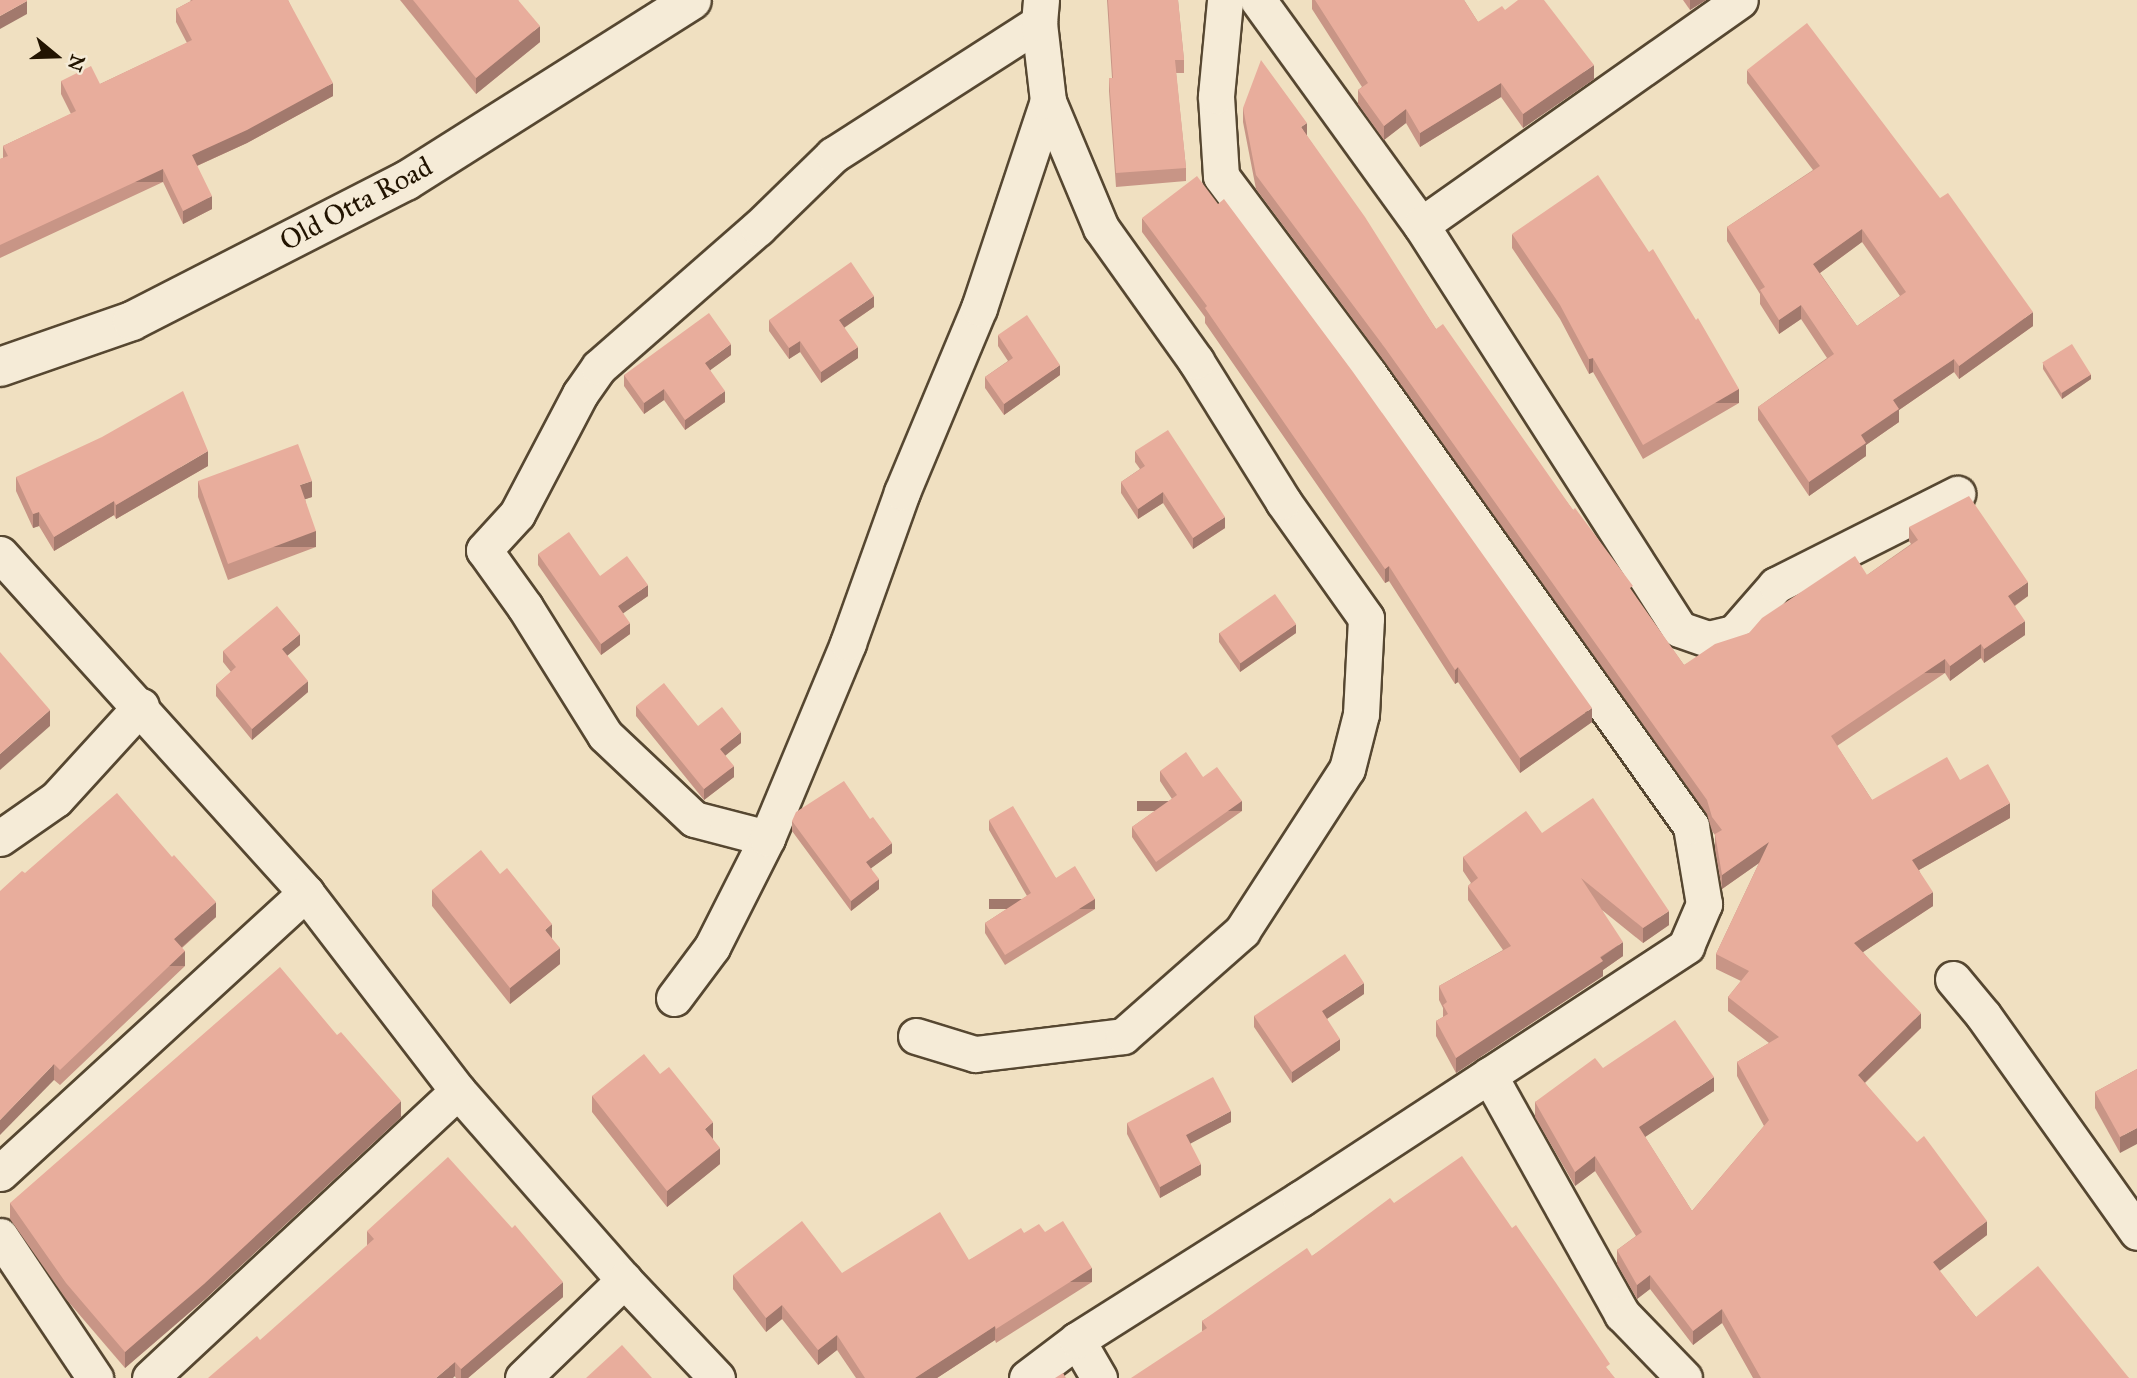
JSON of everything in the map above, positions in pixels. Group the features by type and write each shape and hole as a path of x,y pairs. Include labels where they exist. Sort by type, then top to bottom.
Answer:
{"street":[{"name":"Old Otta Road","path":"0,367 132,321 406,181 692,0"},
{"path":"1027,1378 1077,1340 1300,1199 1686,946 1704,904 1691,826 1361,363 1221,176 1216,96 1225,0"},
{"path":"1258,0 1421,225 1679,629 1709,639 1734,632 1776,585 1957,494"},
{"path":"1421,225 1740,0"},
{"path":"766,838 694,819 605,735 525,607 484,550 517,514 580,394 599,367 758,228 833,155 1040,12 1048,101 1101,228 1196,362 1283,501 1366,618 1361,714 1347,769 1242,931 1123,1035 975,1054 916,1036"},
{"path":"674,999 712,947 766,838 848,643 902,492 979,308 1048,101"},
{"path":"0,554 141,706 306,893 458,1091 624,1280 718,1378"},
{"path":"0,838 56,799 141,706"},
{"path":"0,1173 306,893"},
{"path":"1953,979 1983,1014 2137,1232"},
{"path":"1489,1074 1622,1314 1684,1378"},
{"path":"150,1378 458,1091"},
{"path":"0,1236 95,1378"},
{"path":"523,1378 624,1280"},
{"path":"1077,1340 1098,1378"}],"building":[{"path":"0,0 27,0 27,1 0,16"},
{"path":"193,0 288,0 333,83 247,130 192,155 212,196 183,211 163,169 0,245 0,159 8,156 3,146 76,111 61,81 91,66 100,84 192,40 176,9"},
{"path":"413,0 518,0 540,26 476,78"},
{"path":"1108,0 1178,0 1184,60 1175,60 1186,168 1116,173 1109,78 1113,78"},
{"path":"1315,0 1464,0 1478,22 1502,6 1505,10 1518,0 1544,0 1594,65 1523,114 1501,83 1420,133 1406,109 1384,126 1358,90 1368,83"},
{"path":"1807,23 1940,198 1948,193 2033,312 1959,366 1954,359 1893,400 1899,409 1861,435 1866,443 1809,482 1758,407 1834,354 1801,305 1779,320 1760,290 1765,287 1727,227 1820,166 1747,70","holes":["1862,229 1906,292 1857,326 1813,264"]},
{"path":"1261,60 1307,123 1301,127 1365,217 1436,329 1443,324 1573,510 1575,508 1633,586 1630,588 1684,665 1715,644 1749,633 1762,618 1855,556 1867,575 1918,540 1909,527 1969,496 2028,582 2008,596 2025,621 1984,649 1981,644 1950,666 1945,659 1831,736 1872,800 1947,757 1960,780 1988,764 2010,803 1912,860 1933,892 1854,943 1921,1013 1858,1075 1917,1142 1924,1136 1987,1221 1933,1262 1976,1317 2038,1266 2129,1378 1761,1378 1722,1309 1693,1331 1650,1275 1637,1285 1617,1250 1642,1232 1595,1156 1575,1172 1535,1102 1595,1058 1603,1068 1675,1020 1714,1077 1639,1127 1692,1211 1769,1120 1737,1062 1779,1037 1728,997 1749,971 1716,954 1769,842 1722,875 1715,834 1722,830 1712,817 1707,800 1385,348 1256,175 1243,108"},
{"path":"1598,175 1649,252 1653,249 1696,320 1698,318 1739,389 1643,445 1593,358 1589,359 1560,305 1512,234"},
{"path":"1197,176 1218,204 1224,199 1353,372 1592,708 1520,758 1458,667 1455,670 1389,566 1385,569 1205,308 1207,306 1142,218"},
{"path":"851,262 874,296 839,320 858,347 821,372 800,341 789,348 769,320"},
{"path":"709,313 731,344 705,363 725,391 685,420 664,389 644,403 624,375"},
{"path":"1027,315 1060,365 1004,404 985,377 1013,358 998,335"},
{"path":"2072,344 2091,375 2061,393 2042,363"},
{"path":"183,391 208,451 116,505 114,501 54,537 39,512 33,514 16,477 102,437"},
{"path":"1168,430 1225,517 1193,538 1163,492 1138,509 1121,482 1145,466 1135,451"},
{"path":"298,444 312,481 300,485 316,531 228,564 198,481"},
{"path":"569,532 600,576 627,556 648,585 618,606 630,623 601,644 538,554"},
{"path":"1275,594 1296,624 1241,663 1219,633"},
{"path":"277,606 300,634 282,649 308,681 252,729 216,685 236,667 223,651"},
{"path":"0,652 50,710 0,754"},
{"path":"664,683 698,726 722,707 741,732 720,749 734,766 704,789 636,706"},
{"path":"1186,752 1203,777 1217,767 1242,801 1156,862 1132,827 1177,795 1160,771"},
{"path":"844,781 870,819 873,817 892,843 866,862 879,879 851,901 792,821 796,812"},
{"path":"117,793 172,857 174,855 216,902 174,939 185,951 60,1070 54,1064 0,1120 0,891 22,871 25,873"},
{"path":"1593,798 1669,911 1643,928 1581,878 1623,942 1600,957 1603,961 1456,1058 1436,1021 1448,1014 1443,1005 1447,1002 1439,986 1511,946 1468,886 1478,878 1463,857 1526,811 1542,833"},
{"path":"1013,806 1056,878 1075,866 1095,899 1005,955 985,923 1031,893 989,820"},
{"path":"481,850 500,874 507,868 552,924 545,930 560,948 510,988 432,890"},
{"path":"1345,954 1364,983 1322,1011 1340,1039 1292,1072 1254,1016"},
{"path":"280,967 337,1035 341,1032 401,1101 204,1284 125,1352 66,1283 10,1203"},
{"path":"644,1054 660,1074 669,1067 713,1122 705,1129 720,1148 667,1191 592,1096"},
{"path":"2137,1069 2137,1128 2120,1137 2095,1092"},
{"path":"1213,1077 1231,1111 1186,1135 1201,1164 1160,1187 1127,1123"},
{"path":"1462,1156 1512,1228 1516,1225 1556,1283 1610,1364 1606,1367 1615,1378 1131,1378 1207,1328 1202,1321 1307,1248 1312,1256 1390,1198 1394,1203"},
{"path":"448,1157 512,1228 515,1225 563,1282 461,1369 455,1362 436,1378 208,1378 257,1336 260,1340 374,1239 367,1231"},
{"path":"940,1212 969,1260 1021,1228 1024,1233 1039,1224 1045,1232 1063,1221 1092,1268 915,1378 865,1378 837,1335 818,1350 782,1305 766,1318 733,1275 802,1221 842,1273"},
{"path":"622,1345 652,1378 586,1378"}]}
